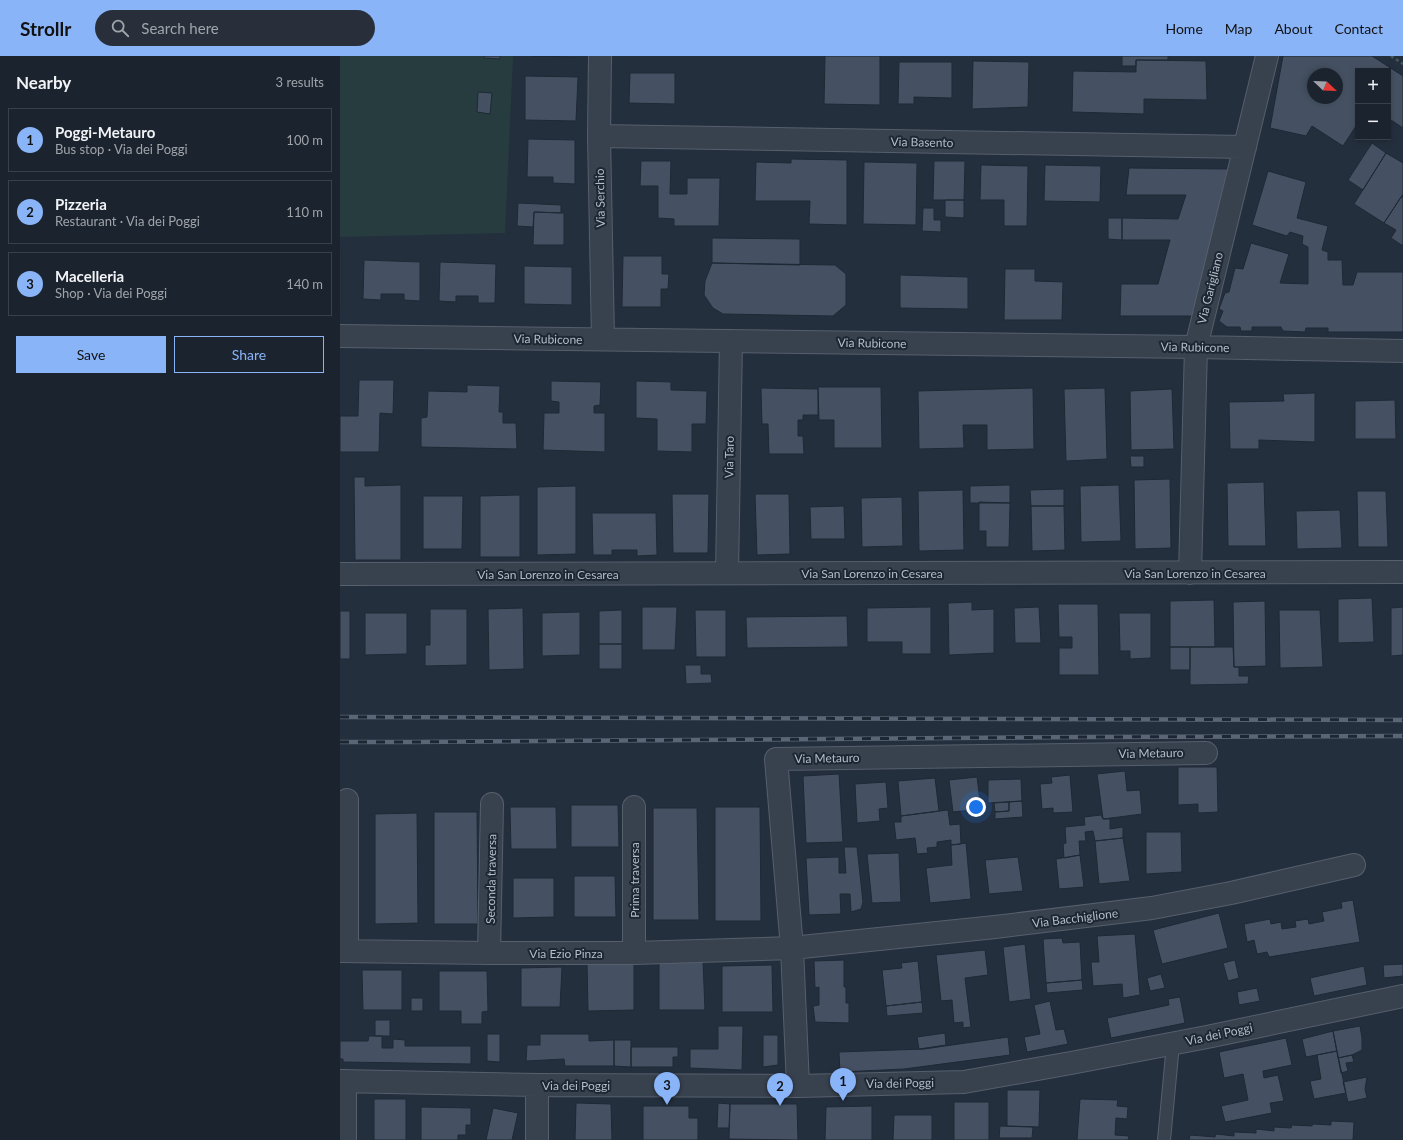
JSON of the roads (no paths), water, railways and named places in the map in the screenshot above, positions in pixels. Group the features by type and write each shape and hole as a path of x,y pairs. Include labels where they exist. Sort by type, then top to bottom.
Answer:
{"street":[{"name":"Via Serchio","path":"600,56 599,136 603,339"},
{"name":"Via Garigliano","path":"1190,573 1196,347 1267,56"},
{"name":"Via Basento","path":"599,136 1245,147"},
{"name":"Via Rubicone","path":"340,336 1403,351"},
{"name":"Via Taro","path":"727,573 731,341"},
{"name":"Via San Lorenzo in Cesarea","path":"340,574 1403,572"},
{"name":"Via Metauro","path":"798,1086 792,948 776,759 1206,753"},
{"path":"344,951 347,800"},
{"name":"Seconda traversa","path":"489,953 492,804"},
{"name":"Prima traversa","path":"634,807 634,952"},
{"name":"Via Bacchiglione","path":"792,948 996,927 1152,908 1231,893 1354,865"},
{"name":"Via Ezio Pinza","path":"344,951 489,953 634,952 792,948"},
{"name":"Via dei Poggi","path":"342,1081 537,1085 798,1086 964,1082 1173,1044 1403,996"},
{"path":"342,1081 345,1140"},
{"path":"537,1085 537,1140"}],"lane":[{"path":"1164,1140 1173,1044"}],"railway":[{"path":"340,717 1403,720"},
{"path":"340,742 1403,736"}],"place":[{"name":"Poggi-Metauro","path":"843,1101"},
{"name":"Macelleria","path":"667,1105"},
{"name":"Pizzeria","path":"780,1106"}]}
